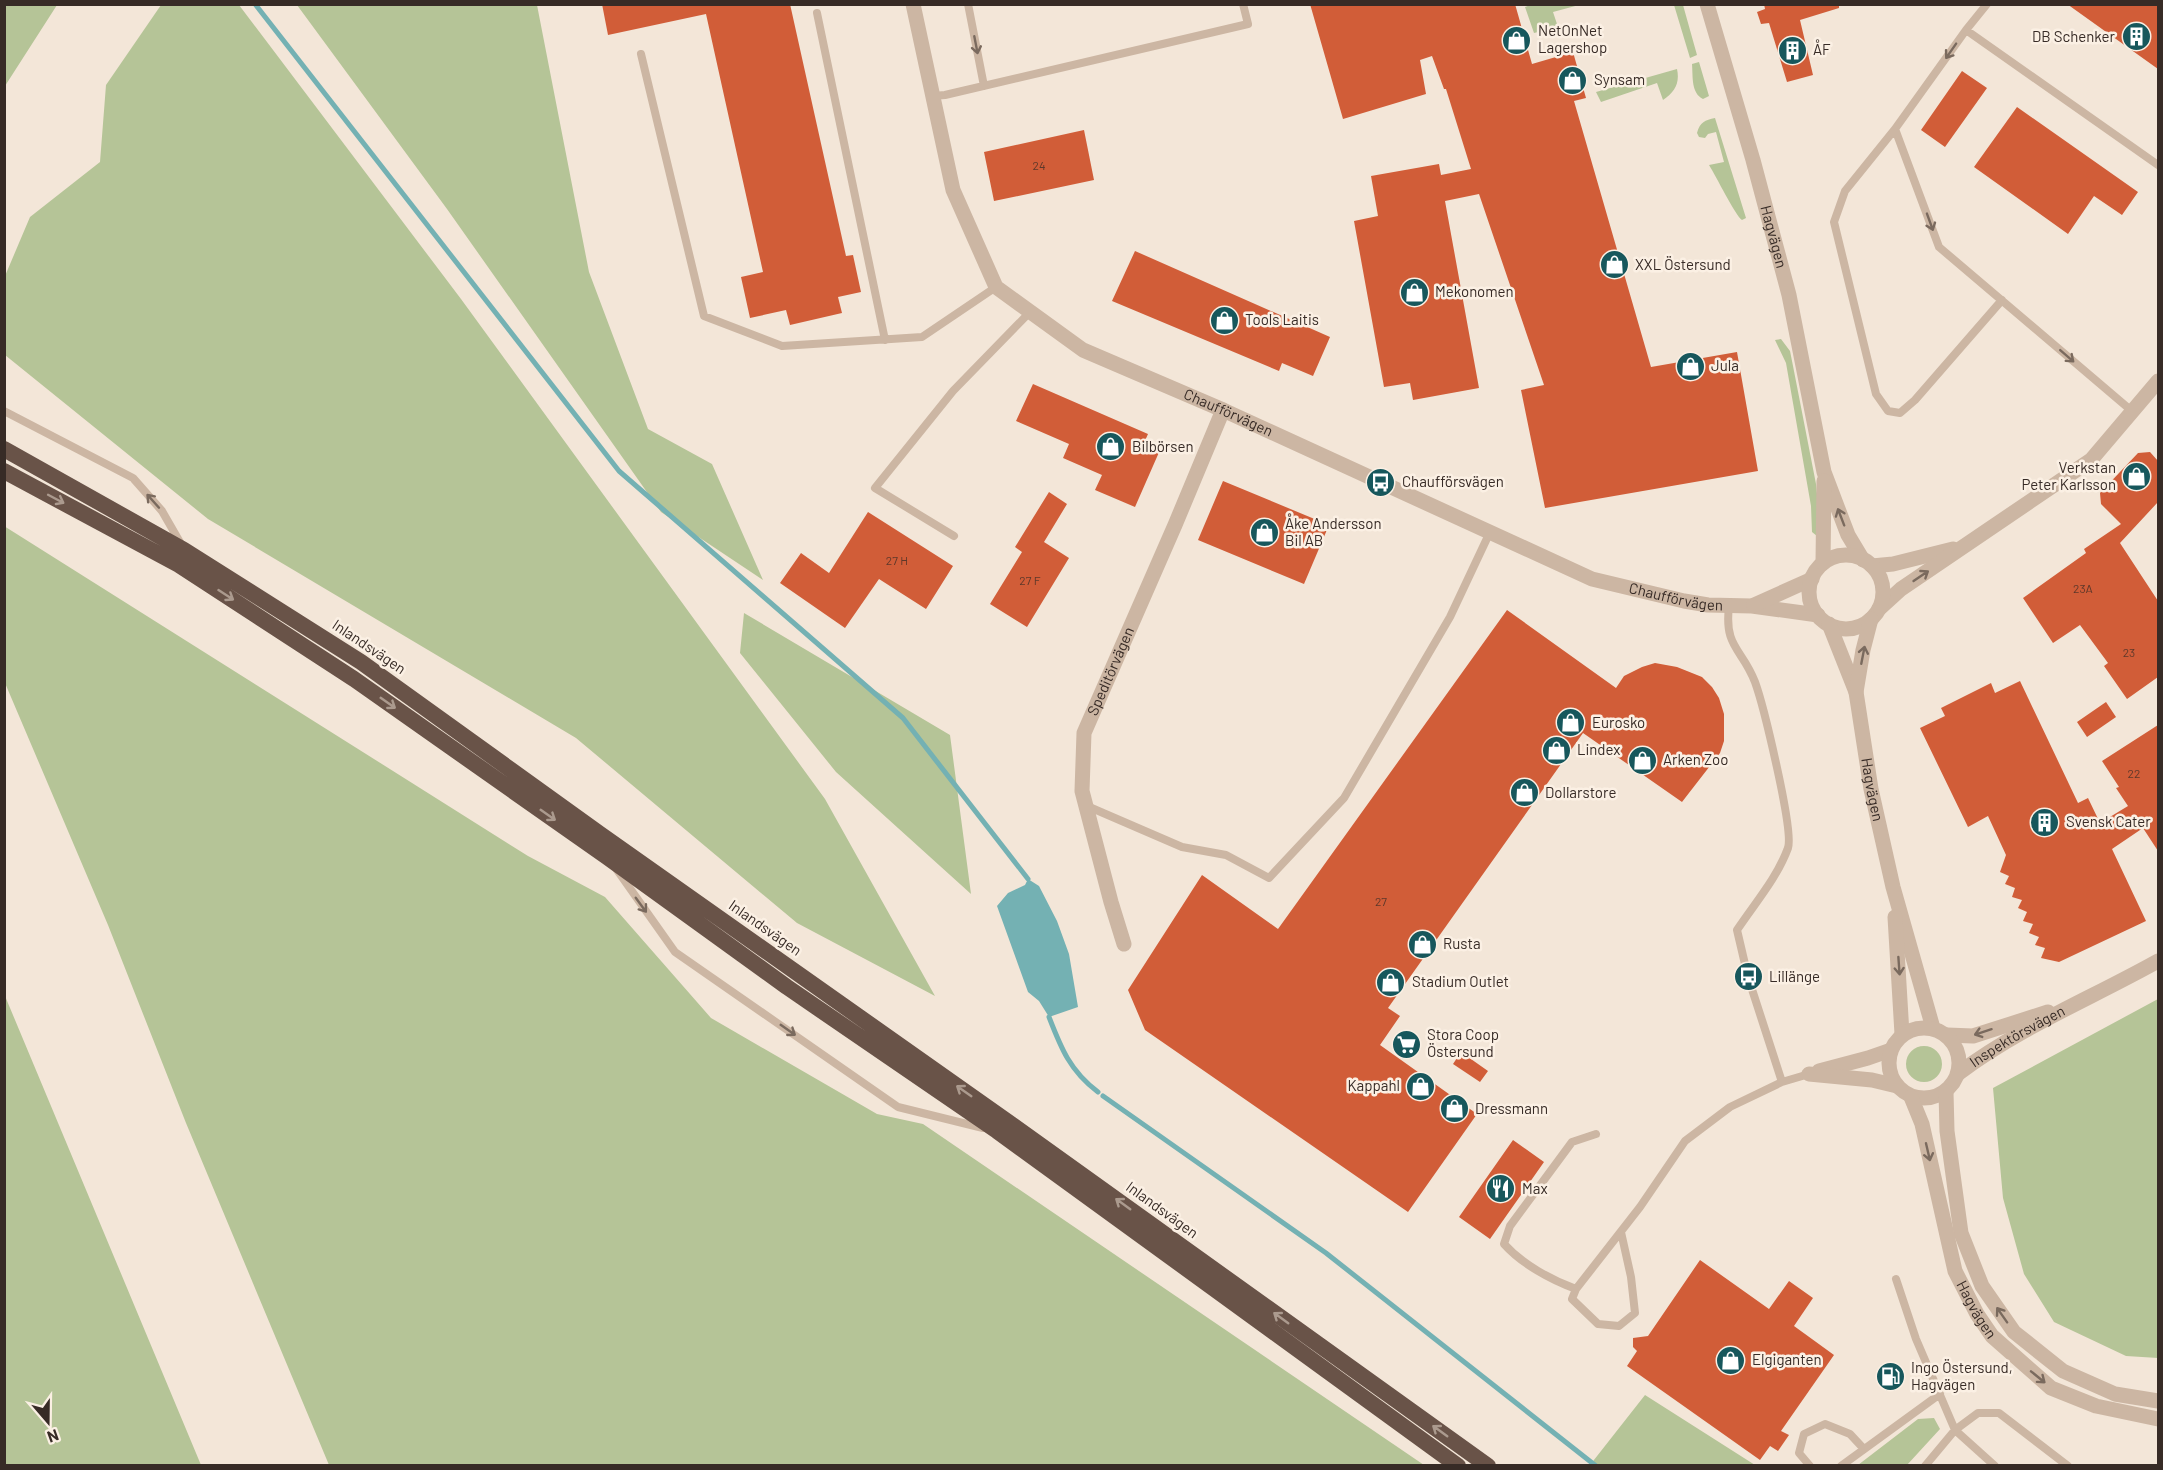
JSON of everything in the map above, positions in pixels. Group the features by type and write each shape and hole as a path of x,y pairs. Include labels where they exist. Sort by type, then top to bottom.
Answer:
{"highway":[{"name":"Inlandsvägen","path":"4,449 184,550 361,662 1488,1466"},
{"path":"4,471 179,565 354,679 778,980 997,1131 1458,1466"}],"street":[{"name":"Chaufförvägen","path":"913,4 953,190 996,287 1083,350 1223,410 1592,579 1667,599 1729,606 1752,606 1823,620"},
{"name":"Hagvägen","path":"1707,4 1753,160 1789,295 1824,472 1848,535 1867,563"},
{"path":"1875,614 1883,596 1882,584 1876,571 1854,556 1840,556 1823,563 1812,579 1810,597 1814,610 1834,627 1848,629 1860,626 1875,614 1901,589 2091,460 2158,381"},
{"name":"Speditörvägen","path":"1125,944 1111,902 1082,791 1083,733 1223,410"},
{"name":"Hagvägen","path":"1823,563 1824,472"},
{"path":"1867,563 1893,564 1965,546"},
{"name":"Chaufförvägen","path":"1752,606 1812,579"},
{"name":"Hagvägen","path":"1856,692 1863,650 1875,614"},
{"name":"Hagvägen","path":"1823,620 1856,692 1871,789 1893,887 1940,1032"},
{"name":"Hagvägen","path":"1893,887 1902,1035"},
{"name":"Inspektörsvägen","path":"1959,1073 1980,1057 2158,961"},
{"name":"Inspektörsvägen","path":"1940,1032 1973,1036 2079,1002"},
{"path":"1920,1027 1940,1032 1958,1050 1959,1073 1946,1092 1929,1099 1911,1096 1897,1086 1891,1077 1888,1065 1891,1050 1902,1035 1920,1027"},
{"path":"1809,1074 1891,1050"},
{"path":"1809,1074 1872,1080 1897,1086"},
{"name":"Hagvägen","path":"1946,1092 1948,1141 1961,1233 1982,1286 2014,1332 2062,1371 2115,1394 2158,1401"},
{"name":"Hagvägen","path":"1911,1096 1922,1124 1955,1271 1977,1314 1992,1336 2051,1388 2096,1406 2158,1419"}],"lane":[{"path":"968,4 984,86"},
{"path":"933,96 1248,24 1243,4"},
{"path":"1987,4 1895,129 1845,191 1834,222 1876,393 1888,411 1900,413 1915,400 2002,300"},
{"path":"817,13 885,340"},
{"path":"1966,30 2158,165"},
{"path":"641,54 704,316 782,346 922,337 996,287"},
{"path":"1895,129 1939,247 2133,412"},
{"path":"954,536 875,488 952,391 1030,312"},
{"path":"4,411 133,478 162,511 184,550"},
{"path":"1086,806 1182,847 1226,855 1269,878 1344,798 1450,617 1490,532"},
{"path":"1729,606 1727,622 1729,636 1754,680 1768,729 1789,826 1789,845 1774,876 1737,930 1748,977 1782,1082"},
{"path":"607,857 675,952 898,1107 997,1131"},
{"path":"1621,1232 1635,1313 1619,1326 1598,1324 1572,1299 1576,1289 1621,1232 1685,1141 1730,1107 1782,1082 1809,1074"},
{"path":"1576,1289 1560,1284 1514,1255 1504,1244 1510,1226 1572,1142 1596,1134"},
{"path":"1896,1279 1916,1339 1955,1430 1995,1466"},
{"path":"1841,1466 1940,1394"},
{"path":"1925,1465 1955,1430 1978,1413 1999,1413 2068,1466"},
{"path":"1810,1466 1799,1453 1804,1434 1825,1424 1850,1434 1863,1448"}],"green space":[{"path":"1533,4 1579,5 1553,12 1558,27 1534,33 1525,7"},
{"path":"4,5 57,5 5,86 4,86"},
{"path":"161,5 239,5 461,299 825,799 935,996 797,923 576,738 208,519 5,355 5,276 30,217 100,162 106,85"},
{"path":"297,5 537,5 589,272 648,429 712,464 763,580 661,512 447,209"},
{"path":"1674,5 1683,5 1697,55 1690,58"},
{"path":"1699,62 1709,96 1703,99 1696,93 1693,79 1692,64"},
{"path":"1677,69 1676,87 1663,100 1657,83 1601,102 1596,92"},
{"path":"1715,118 1746,218 1742,220 1709,165 1724,162 1716,132 1708,134 1705,138 1699,137 1697,133 1703,122"},
{"path":"1781,339 1790,351 1816,484 1820,523 1817,536 1812,532 1811,506 1786,363 1775,340"},
{"path":"4,526 528,856 605,897 711,1018 877,1114 923,1124 1424,1465 329,1465 186,1123 108,925 5,683"},
{"path":"744,613 950,735 971,894 836,772 740,653"},
{"path":"5,996 201,1465 5,1465"},
{"path":"2158,999 2158,1358 2126,1356 2054,1322 2024,1274 2003,1198 1993,1088"},
{"path":"1924,1046 1937,1051 1942,1064 1937,1077 1924,1082 1911,1077 1906,1064 1911,1051"},
{"path":"1645,1395 1755,1465 1590,1465"},
{"path":"1934,1418 1940,1429 1907,1465 1858,1465 1918,1419"}],"water":[{"path":"1028,879 1039,886 1057,921 1069,954 1078,1007 1049,1017 1039,1001 1028,992 997,906 1008,893 1025,885"}],"building":[{"path":"602,4 790,4 846,256 853,255 861,292 838,297 842,313 790,325 786,310 750,318 741,277 763,272 706,14 608,35"},
{"path":"1310,4 1515,4 1532,64 1573,52 1586,98 1574,101 1651,367 1737,352 1758,471 1545,508 1521,390 1544,385 1479,194 1445,201 1479,388 1413,400 1410,383 1384,387 1354,221 1378,216 1371,176 1439,164 1441,175 1471,169 1446,89 1444,89 1432,56 1420,60 1426,94 1343,119"},
{"name":"ÅF","path":"1764,4 1839,4 1839,8 1800,20 1813,75 1787,82 1769,23 1761,24 1757,12 1765,9"},
{"name":"DB Schenker","path":"2067,4 2158,4 2158,69"},
{"path":"1962,71 1987,88 1945,147 1921,130"},
{"path":"2017,107 2138,192 2122,215 2094,196 2068,234 1974,167"},
{"path":"1084,130 1094,180 994,201 984,152"},
{"name":"Tools Laitis","path":"1135,251 1330,337 1313,376 1282,363 1279,371 1112,301"},
{"name":"Bilbörsen","path":"1033,384 1148,434 1144,443 1160,450 1135,507 1095,490 1102,475 1063,458 1069,444 1016,421"},
{"path":"2150,452 2158,461 2158,502 2120,543 2158,601 2158,677 2127,699 2104,666 2108,663 2080,625 2053,643 2023,598 2086,553 2084,549 2121,524 2101,504 2100,493 2138,453"},
{"name":"Åke Andersson Bil AB","path":"1223,481 1329,525 1304,584 1198,540"},
{"path":"1049,492 1067,504 1044,542 1069,558 1027,627 990,604 1022,552 1015,547"},
{"path":"868,512 953,566 926,609 879,579 845,628 780,583 801,553 829,573"},
{"path":"1507,610 1616,688 1624,676 1655,663 1677,667 1702,677 1719,698 1724,714 1724,741 1720,753 1682,802 1583,733 1388,1008 1400,1016 1380,1045 1477,1114 1408,1212 1145,1030 1128,990 1202,875 1278,929"},
{"name":"Svensk Cater","path":"2020,681 2078,803 2088,798 2100,823 2128,806 2102,761 2158,725 2158,851 2143,828 2112,849 2146,921 2059,962 2041,958 2045,948 2035,945 2039,937 2029,933 2033,924 2023,921 2027,912 2018,908 2022,900 2012,897 2015,888 2005,884 2009,876 2000,872 2006,855 1988,816 1968,827 1920,728 1945,716 1941,708 1991,683 1995,693"},
{"path":"2106,702 2116,717 2087,737 2077,722"},
{"path":"1461,1052 1488,1071 1480,1082 1453,1064"},
{"name":"Max","path":"1513,1140 1544,1162 1490,1239 1459,1217"},
{"name":"Elgiganten","path":"1700,1260 1769,1309 1789,1281 1813,1298 1794,1326 1834,1355 1781,1431 1789,1435 1778,1451 1770,1446 1760,1460 1627,1366 1637,1351 1633,1347 1633,1338 1648,1336"}],"waterway":[{"path":"255,4 619,471 903,718 1028,879"},
{"path":"1049,1017 1062,1049 1073,1067 1098,1092"},
{"path":"1103,1096 1326,1253 1596,1466"}],"place":[{"name":"DB Schenker","path":"2136,37"},
{"name":"NetOnNet Lagershop","path":"1517,40"},
{"name":"ÅF","path":"1792,50"},
{"name":"Synsam","path":"1573,80"},
{"name":"XXL Östersund","path":"1614,265"},
{"name":"Mekonomen","path":"1414,292"},
{"name":"Tools Laitis","path":"1224,320"},
{"name":"Jula","path":"1690,366"},
{"name":"Bilbörsen","path":"1111,447"},
{"name":"Verkstan Peter Karlsson","path":"2137,477"},
{"name":"Chaufförsvägen","path":"1381,482"},
{"name":"Åke Andersson Bil AB","path":"1264,533"},
{"name":"Eurosko","path":"1571,723"},
{"name":"Lindex","path":"1556,750"},
{"name":"Arken Zoo","path":"1642,760"},
{"name":"Dollarstore","path":"1524,793"},
{"name":"Svensk Cater","path":"2045,822"},
{"name":"Rusta","path":"1422,944"},
{"name":"Lillänge","path":"1748,977"},
{"name":"Stadium Outlet","path":"1391,982"},
{"name":"Stora Coop Östersund","path":"1406,1044"},
{"name":"Kappahl","path":"1421,1086"},
{"name":"Dressmann","path":"1454,1109"},
{"name":"Max","path":"1501,1189"},
{"name":"Elgiganten","path":"1731,1360"},
{"name":"Ingo Östersund, Hagvägen","path":"1890,1377"}]}
